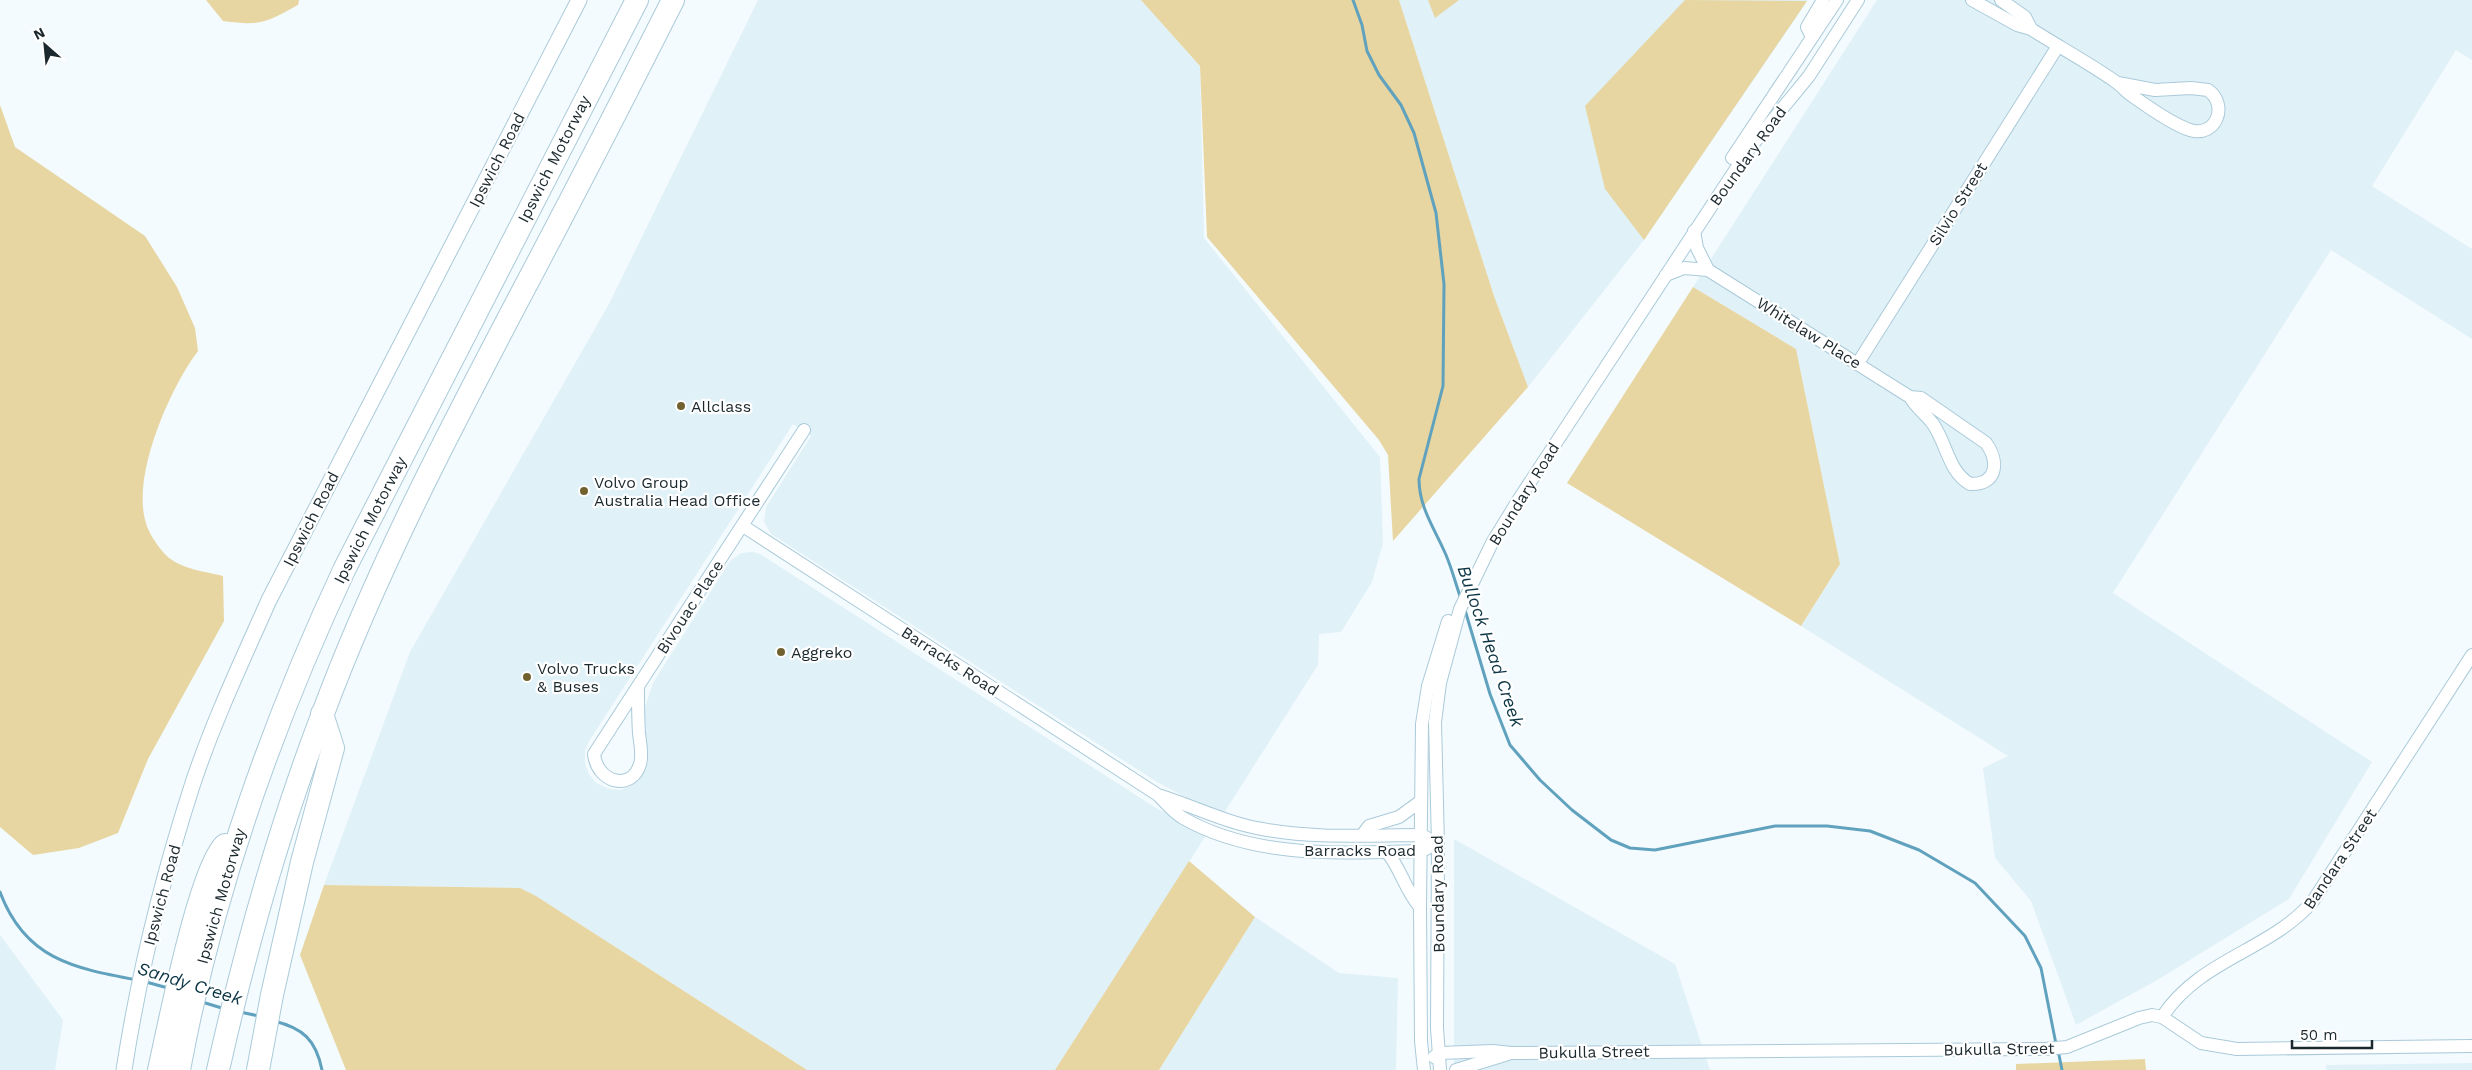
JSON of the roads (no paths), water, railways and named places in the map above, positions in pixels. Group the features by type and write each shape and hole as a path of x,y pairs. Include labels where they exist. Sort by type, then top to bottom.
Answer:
{"highway":[{"name":"Ipswich Motorway","path":"179,1070 181,1013 190,975 287,699 312,638 345,568 637,0"},
{"name":"Ipswich Motorway","path":"218,1070 238,984 274,853 322,714 366,608 407,518 673,0"},
{"path":"258,1070 272,995 302,862 333,748 322,714"},
{"path":"159,1070 181,1013"}],"street":[{"name":"Ipswich Road","path":"124,1070 143,964 156,909 193,784 240,664 269,600 579,0"},
{"path":"1812,37 1806,27 1823,0"},
{"name":"Boundary Road","path":"1424,1067 1421,1041 1421,801 1422,724 1428,686 1476,574 1516,497 1837,0"},
{"name":"Boundary Road","path":"1516,497 1748,149 1809,76 1858,0"},
{"path":"1972,0 2017,25 2031,29 2118,83 2132,96 2190,130 2202,131 2213,126 2218,116 2217,100 2208,90 2191,88 2154,90 2118,83"},
{"path":"2001,0 2025,17 2031,29"},
{"name":"Silvio Street","path":"1858,363 2058,46"},
{"name":"Whitelaw Place","path":"1694,231 1696,248 1708,270"},
{"name":"Whitelaw Place","path":"1666,274 1684,268 1708,270 1910,397 1920,398 1986,442 1994,453 1995,465 1992,474 1986,481 1970,484 1961,479 1954,469 1934,425 1914,406 1910,397"},
{"name":"Bivouac Place","path":"638,687 640,765 633,777 621,781 610,779 600,772 595,763 594,754 804,430"},
{"name":"Barracks Road","path":"743,526 1158,795 1181,818 1237,840 1274,848 1331,853 1387,852 1421,851 1438,844"},
{"name":"Boundary Road","path":"1439,1070 1440,1053 1437,1028 1438,844 1435,722 1441,655"},
{"name":"Bandara Street","path":"2162,1017 2187,986 2288,925 2302,914 2324,885 2472,655"},
{"name":"Barracks Road","path":"1158,795 1222,819 1261,829 1300,834 1422,835 1438,844"},
{"path":"1363,834 1369,826 1399,817 1421,801"},
{"path":"1387,852 1399,869 1408,894 1420,907"},
{"name":"Bukulla Street","path":"1440,1053 1493,1051 1511,1053 2067,1048 2139,1018 2152,1015 2162,1017"},
{"path":"2162,1017 2201,1043 2218,1047 2472,1046"},
{"path":"1424,1067 1440,1053"},
{"name":"Bukulla Street","path":"1456,1070 1511,1053"},
{"path":"1424,1067 1439,1070"}],"waterway":[{"name":"Bullock Head Creek","path":"1353,0 1362,25 1367,51 1379,75 1401,105 1414,133 1436,213 1444,284 1443,386 1419,479 1422,499 1428,518 1442,545 1461,599"},
{"name":"Bullock Head Creek","path":"1465,610 1490,694 1510,745 1540,780 1572,810 1611,840 1630,848 1655,850 1775,826 1827,826 1870,831 1919,850 1975,883 2025,936 2041,968 2056,1044"},
{"name":"Sandy Creek","path":"0,892 10,915 23,932 37,946 54,957 92,971 137,980"},
{"name":"Sandy Creek","path":"146,982 168,988"},
{"name":"Sandy Creek","path":"202,1002 225,1009"},
{"name":"Sandy Creek","path":"240,1012 259,1016"},
{"name":"Sandy Creek","path":"274,1021 293,1027 307,1037 316,1051 322,1070"},
{"name":"Bullock Head Creek","path":"2058,1050 2062,1070"}],"place":[{"name":"Allclass","path":"681,406"},
{"name":"Volvo Group Australia Head Office","path":"584,491"},
{"name":"Aggreko","path":"781,652"},
{"name":"Volvo Trucks & Buses","path":"527,677"}]}
